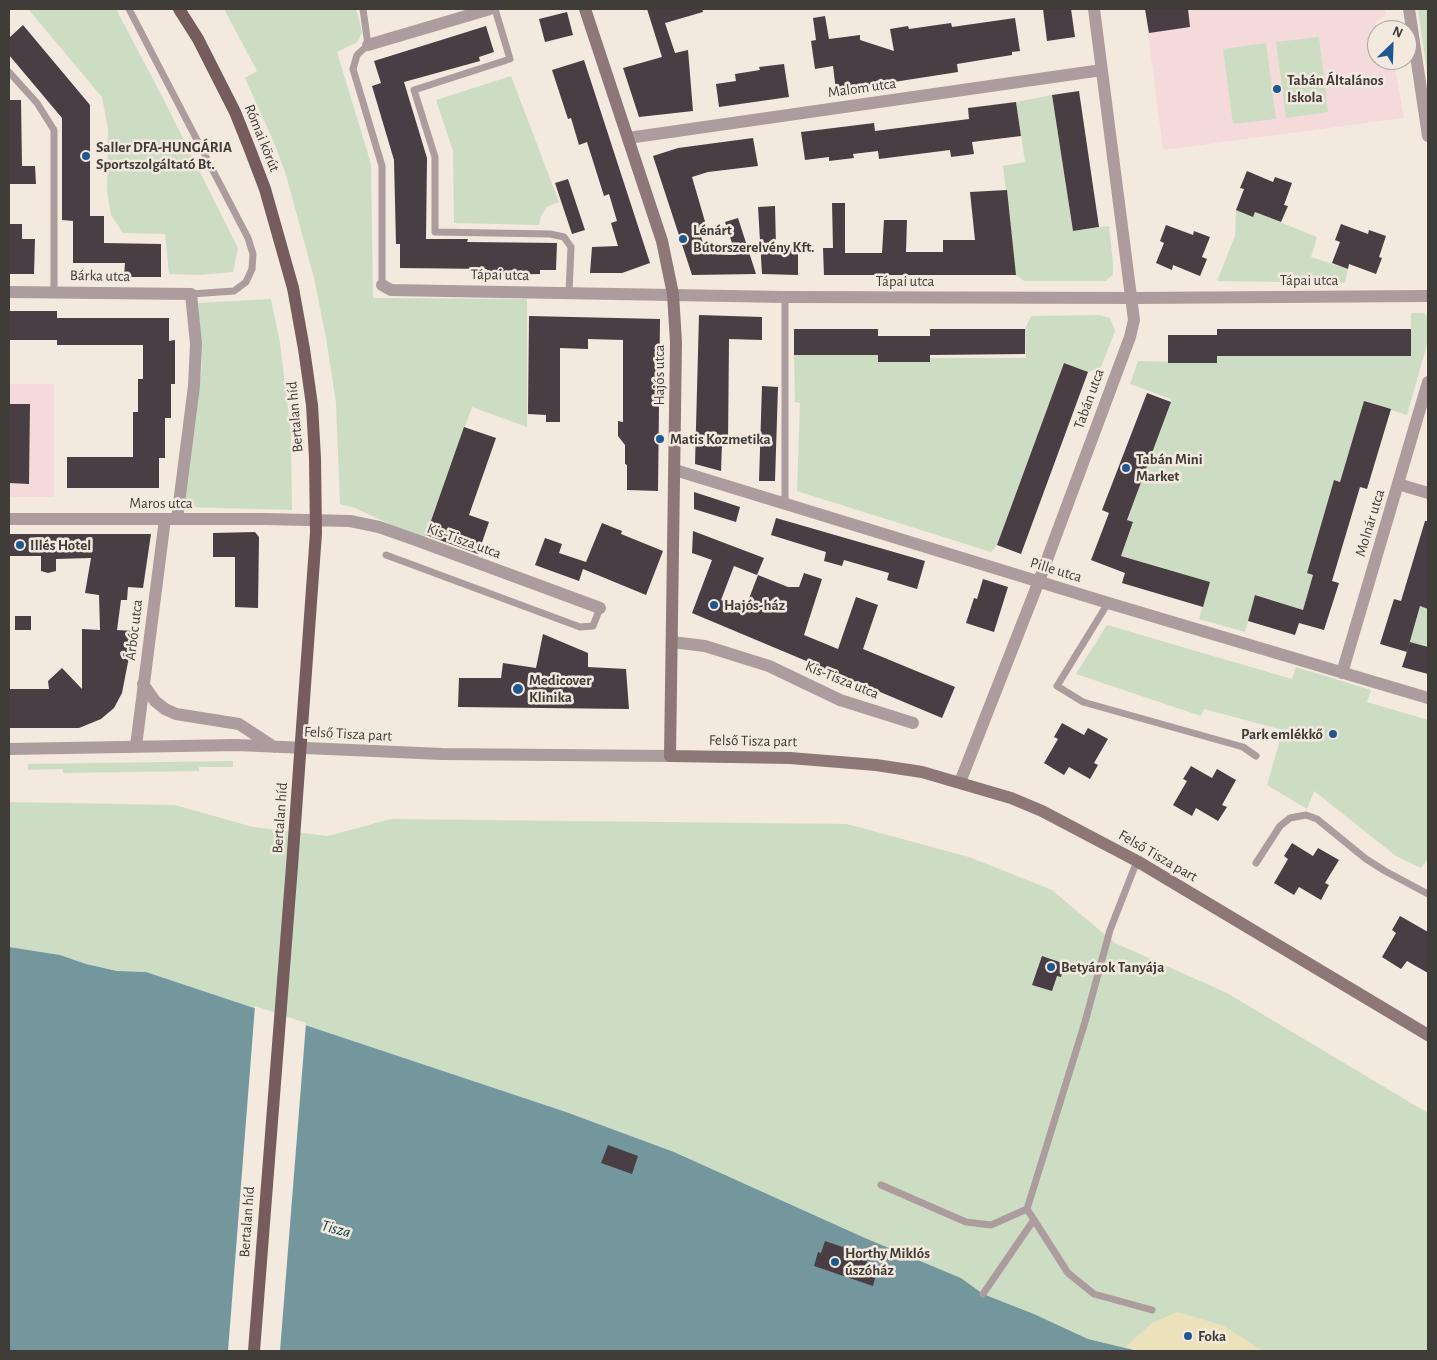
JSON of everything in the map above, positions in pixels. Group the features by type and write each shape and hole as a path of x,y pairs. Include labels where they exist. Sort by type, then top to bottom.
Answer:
{"main road":[{"name":"Római körút","path":"179,9 198,39 246,138 265,188 293,288"},
{"name":"Hajós utca","path":"585,9 662,241 673,294 676,342 670,756"},
{"name":"Bertalan híd","path":"254,1351 294,846 316,534 312,405 293,288"},
{"name":"Felső Tisza part","path":"670,756 790,758 838,761 922,772 1011,798 1042,811 1137,862 1428,1035"}],"street":[{"path":"368,45 489,9"},
{"name":"Tabán utca","path":"960,782 1039,581 1130,337 1134,320 1133,298 1094,9"},
{"path":"1409,9 1426,100 1428,136"},
{"name":"Malom utca","path":"628,138 1102,70"},
{"name":"Tápai utca","path":"382,285 391,290 785,297 1133,298 1428,296"},
{"name":"Bárka utca","path":"9,292 192,294"},
{"path":"171,519 194,386 196,344 192,294"},
{"name":"Molnár utca","path":"1342,673 1428,382"},
{"name":"Pille utca","path":"675,470 1428,698"},
{"path":"1398,484 1428,493"},
{"name":"Maros utca","path":"9,519 313,519"},
{"name":"Árbóc utca","path":"136,746 143,684 171,519"},
{"name":"Kis-Tisza utca","path":"313,519 350,521 379,527 600,608"},
{"name":"Kis-Tisza utca","path":"672,642 705,646 769,666 840,700 913,723"},
{"path":"143,684 155,701 165,709 183,715 239,724 274,747"},
{"name":"Felső Tisza part","path":"9,749 237,745 442,754 670,756"}],"lane":[{"path":"129,9 248,238 253,254 252,269 246,282 234,291 192,294"},
{"path":"363,9 368,45 357,54 353,68 382,166 382,285"},
{"path":"495,9 510,59 414,90 435,157 435,232 550,234 564,237 571,247 569,292"},
{"path":"9,72 37,103 54,130 54,292"},
{"path":"784,503 785,297"},
{"path":"386,555 580,627 593,626 600,608"},
{"path":"1108,602 1057,686 1083,702 1243,747 1256,756"},
{"path":"1256,863 1280,826 1290,818 1306,815 1317,819 1366,859 1428,894"},
{"path":"1137,862 1110,930 1085,1022 1027,1209 1068,1273 1094,1294 1152,1310"},
{"path":"881,1185 966,1222 991,1225 1027,1209"},
{"path":"983,1294 1033,1221"}],"shaded area":[{"name":"Tabán Általános Iskola","path":"1145,9 1386,9 1386,14 1379,20 1367,20 1367,70 1396,70 1404,118 1163,150"},
{"path":"9,384 54,384 54,497 9,497"}],"green space":[{"path":"28,9 116,9 238,248 233,272 199,275 169,274 165,234 123,233 111,215 107,191 108,129 102,97"},
{"path":"224,9 356,9 362,32 360,37 356,43 337,52 371,164 373,298 527,299 527,427 472,407 424,540 355,508 340,504 336,403 314,278 286,175 275,145 245,78 257,71"},
{"path":"1418,9 1428,9 1428,79"},
{"path":"1319,37 1328,112 1286,118 1276,42"},
{"path":"1266,43 1276,119 1233,124 1223,49"},
{"path":"511,76 559,202 547,207 541,216 539,225 454,223 453,151 436,100"},
{"path":"1052,95 1073,231 1109,226 1113,275 1105,281 1024,281 1016,275 1003,166 1025,162 1016,102"},
{"path":"1236,210 1253,216 1255,212 1317,237 1311,257 1348,269 1345,283 1217,281 1235,236"},
{"path":"271,299 280,343 291,433 292,510 184,507 202,366 198,303"},
{"path":"1411,313 1423,313 1428,316 1428,341 1407,415 1364,402 1340,482 1334,480 1307,573 1313,575 1303,610 1256,595 1245,632 1199,619 1210,582 1121,556 1133,523 1127,520 1171,402 1171,399 1130,384 1138,361 1216,363 1217,356 1411,356"},
{"path":"1099,315 1110,318 1115,331 1101,367 1088,372 1064,363 997,545 991,552 797,491 800,403 795,402 794,355 1026,358 1025,329 1031,316"},
{"path":"1428,604 1428,647 1410,642 1420,606 1427,608"},
{"path":"1107,625 1292,679 1296,667 1371,690 1367,702 1428,720 1428,859 1421,868 1396,856 1314,791 1307,809 1267,785 1283,730 1204,709 1201,716 1076,674"},
{"path":"233,761 233,767 199,767 199,771 63,773 63,769 28,770 28,764"},
{"path":"9,802 175,805 253,827 328,836 391,819 847,824 969,857 1052,890 1115,943 1227,993 1428,1113 1428,1351 1138,1351 1088,1339 1034,1314 983,1294 961,1278 865,1238 674,1152 566,1112 146,972 117,971 86,964 60,955 9,947"}],"sand":[{"name":"Foka","path":"1177,1312 1222,1325 1263,1351 1138,1351 1125,1347 1152,1323"}],"water":[{"name":"Tisza","path":"9,947 60,955 86,964 117,971 146,972 566,1112 674,1152 865,1238 961,1278 983,1294 1034,1314 1088,1339 1138,1351 9,1351"}],"pier":[{"path":"255,1006 306,1023 280,1351 228,1351"}],"building":[{"path":"647,9 702,9 703,12 665,23 675,53 688,50 693,111 639,117 623,68 662,57"},
{"path":"1043,9 1071,9 1075,37 1047,41"},
{"path":"1145,9 1188,9 1190,27 1149,33"},
{"path":"567,12 573,35 545,42 539,19"},
{"path":"825,16 829,39 860,35 860,40 894,51 890,29 908,26 909,29 951,23 952,27 1015,18 1020,51 1012,52 1012,55 957,64 958,72 836,91 833,66 815,69 811,41 816,40 813,18"},
{"path":"23,25 90,105 90,216 104,216 104,243 161,244 161,277 124,277 125,263 73,263 73,221 62,220 62,118 9,55 9,38"},
{"path":"486,26 494,52 479,57 480,61 404,82 427,158 426,239 468,239 467,242 557,243 556,270 540,270 540,274 487,275 487,269 400,268 400,244 396,244 394,160 372,86 381,83 374,61"},
{"path":"584,60 650,263 622,273 590,273 592,247 618,246 611,223 617,221 609,194 604,196 587,142 579,145 571,118 568,119 552,70"},
{"path":"784,64 789,97 719,107 716,84 736,81 735,74 760,70 759,67"},
{"path":"1079,91 1099,227 1073,231 1052,95"},
{"path":"9,100 21,100 22,166 35,166 36,184 9,184"},
{"path":"1016,102 1021,136 972,142 974,154 951,157 950,150 879,159 878,151 853,154 854,158 829,161 829,157 805,160 801,132 874,123 875,131 969,119 968,108"},
{"path":"753,138 758,166 708,172 692,177 706,225 698,228 707,254 736,255 725,222 738,218 756,274 692,275 653,156 678,148"},
{"path":"1247,171 1273,182 1275,177 1292,183 1284,205 1288,206 1281,222 1255,212 1253,217 1236,210 1244,189 1240,188"},
{"path":"568,179 585,230 572,234 555,183"},
{"path":"1007,190 1016,275 824,275 823,248 833,248 832,203 845,203 845,253 882,253 884,220 907,220 906,252 943,252 943,240 975,240 970,192"},
{"path":"775,206 776,246 798,246 798,275 762,274 758,207"},
{"path":"9,224 22,224 22,239 35,239 34,274 9,274"},
{"path":"1341,224 1368,234 1369,230 1386,236 1379,257 1382,258 1376,274 1349,264 1348,269 1332,263 1340,242 1335,240"},
{"path":"1166,225 1193,235 1194,231 1210,237 1202,257 1207,259 1200,276 1173,265 1172,270 1156,263 1164,243 1160,241"},
{"path":"9,311 57,311 57,318 169,318 169,341 175,340 175,384 171,384 171,418 165,418 165,458 159,458 159,488 67,488 67,457 133,457 133,412 138,412 138,379 143,379 143,345 57,345 57,340 9,340"},
{"path":"699,315 762,317 762,340 729,339 728,443 722,443 721,471 695,464"},
{"path":"529,316 660,319 658,491 627,490 625,445 618,436 618,421 623,422 623,340 588,339 588,349 560,348 560,422 546,422 546,415 528,414"},
{"path":"794,329 878,329 878,336 930,336 930,329 1025,329 1025,354 930,355 930,362 878,362 878,355 794,355"},
{"path":"1217,329 1411,329 1411,356 1217,356 1217,363 1168,363 1168,335 1217,335"},
{"path":"1064,363 1088,372 1021,554 997,545"},
{"path":"762,386 778,387 775,481 759,481"},
{"path":"1147,393 1171,402 1127,520 1133,522 1121,556 1210,582 1203,607 1122,583 1125,573 1091,560 1109,513 1102,510"},
{"path":"1364,401 1391,409 1367,489 1360,487 1332,581 1339,583 1324,630 1299,623 1295,635 1248,621 1255,595 1303,610 1313,575 1307,573 1334,480 1340,482"},
{"path":"9,404 30,404 29,484 9,483"},
{"path":"464,427 496,438 469,515 489,522 478,554 426,535"},
{"path":"694,492 740,507 736,522 694,509"},
{"path":"776,518 925,561 917,589 887,580 889,573 844,560 842,566 824,561 826,552 771,535"},
{"path":"1425,521 1428,521 1428,609 1420,606 1407,652 1380,644 1394,599 1401,601"},
{"path":"602,523 622,531 621,534 663,551 646,595 583,569 579,581 535,565 545,538 562,544 559,553 586,562"},
{"path":"693,531 764,558 757,575 734,566 721,600 745,609 758,575 788,587 799,587 804,573 822,579 804,635 838,649 856,597 878,605 863,649 955,687 942,718 692,613 712,560 692,553"},
{"path":"255,532 259,537 258,608 235,607 235,557 213,557 213,533"},
{"path":"9,534 151,534 143,588 128,587 127,600 121,600 117,630 134,631 122,693 114,708 101,719 79,728 9,728 9,689 49,689 48,681 62,668 82,689 82,629 100,630 99,595 85,593 91,558 56,559 56,571 48,573 41,571 41,556 9,556"},
{"path":"983,579 1008,587 994,632 966,623 974,598 977,599"},
{"path":"15,616 31,616 31,630 15,630"},
{"path":"543,634 588,653 588,667 626,669 629,709 458,707 459,678 501,678 503,663 536,668"},
{"path":"1410,642 1428,647 1428,674 1402,667"},
{"path":"1062,723 1084,735 1088,728 1108,739 1094,763 1098,765 1090,779 1069,767 1064,775 1044,763 1058,739 1054,737"},
{"path":"1191,766 1212,778 1217,769 1236,780 1222,805 1227,807 1218,821 1196,808 1192,816 1173,805 1187,781 1183,779"},
{"path":"1292,843 1313,856 1318,848 1339,860 1325,883 1329,885 1321,900 1299,887 1294,895 1274,883 1288,859 1284,856"},
{"path":"1400,916 1428,932 1428,973 1407,961 1401,969 1382,957 1396,933 1392,930"},
{"path":"1042,956 1065,964 1061,977 1057,976 1052,991 1032,985"},
{"path":"608,1145 638,1156 632,1174 601,1163"},
{"name":"Horthy Miklós úszóház","path":"825,1241 869,1256 865,1267 877,1271 873,1286 814,1266 818,1252 821,1253"}],"place":[{"name":"Tabán Általános Iskola","path":"1277,89"},
{"name":"Saller DFA-HUNGÁRIA Sportszolgáltató Bt.","path":"86,156"},
{"name":"Lénárt Bútorszerelvény Kft.","path":"683,239"},
{"name":"Matis Kozmetika","path":"660,439"},
{"name":"Tabán Mini Market","path":"1126,468"},
{"name":"Illés Hotel","path":"20,545"},
{"name":"Hajós-ház","path":"714,605"},
{"name":"Medicover Klinika","path":"518,689"},
{"name":"Park emlékkő","path":"1333,734"},
{"name":"Betyárok Tanyája","path":"1051,967"},
{"name":"Horthy Miklós úszóház","path":"835,1262"},
{"name":"Foka","path":"1188,1336"}]}
